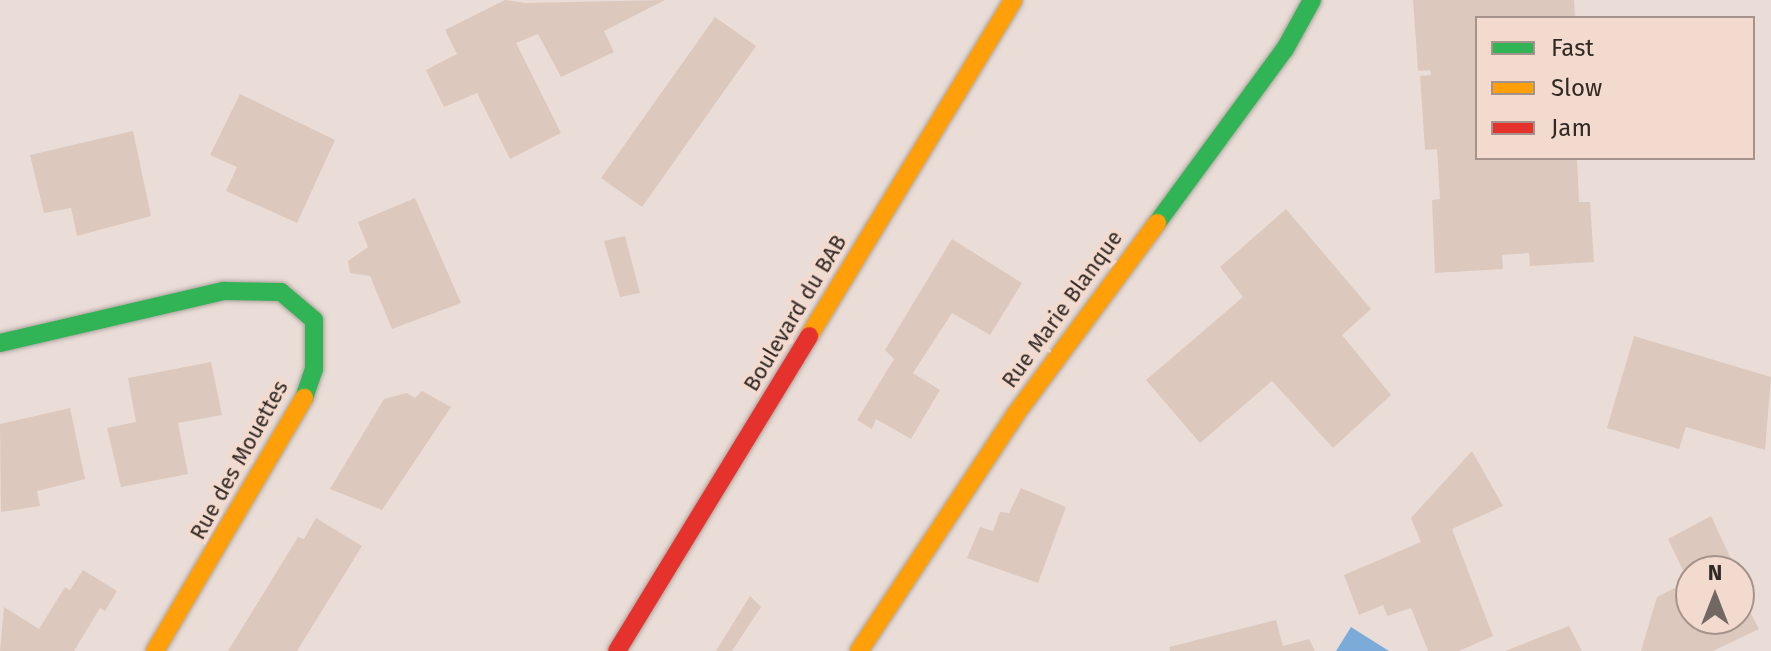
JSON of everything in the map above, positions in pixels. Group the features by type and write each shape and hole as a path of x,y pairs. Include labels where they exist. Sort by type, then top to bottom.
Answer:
{"street":[{"name":"Boulevard du BAB","path":"617,651 1013,0"},
{"name":"Rue Marie Blanque","path":"859,651 1015,415 1285,49 1312,0"},
{"name":"Rue des Mouettes","path":"0,343 224,291 281,292 314,320 314,369 300,410 155,651"}],"water":[{"path":"1351,627 1389,651 1336,651"}],"building":[{"path":"505,0 525,3 665,0 604,31 614,52 561,77 538,34 516,43 561,133 510,159 477,93 444,107 426,70 457,54 445,30"},
{"path":"1413,0 1574,0 1575,16 1475,16 1475,160 1577,160 1579,202 1590,202 1594,262 1530,266 1529,253 1502,255 1503,269 1435,273 1432,200 1440,199 1437,149 1425,150 1420,76 1431,75 1430,70 1418,71"},
{"path":"715,17 756,46 642,207 601,178"},
{"path":"240,94 335,140 297,223 226,191 237,167 210,155"},
{"path":"133,131 151,216 77,236 71,208 44,213 30,155"},
{"path":"415,198 461,303 392,329 370,276 350,273 348,261 368,247 358,222"},
{"path":"1286,209 1371,309 1342,335 1391,395 1333,448 1272,381 1200,443 1146,380 1243,297 1220,267"},
{"path":"625,236 640,293 620,297 604,241"},
{"path":"952,239 1022,283 990,335 952,313 913,373 940,390 911,439 876,419 872,429 857,420 894,359 885,350"},
{"path":"1634,336 1771,377 1765,450 1686,427 1679,449 1607,428"},
{"path":"211,362 222,415 178,423 188,474 121,487 107,428 136,422 128,378"},
{"path":"422,391 451,407 382,510 330,489 384,399 407,393 415,398"},
{"path":"70,408 85,479 37,491 40,506 1,512 0,424"},
{"path":"1472,451 1503,506 1452,529 1493,636 1459,651 1428,651 1411,608 1387,616 1383,605 1359,615 1344,575 1421,542 1411,518"},
{"path":"1021,488 1066,507 1038,583 967,558 980,527 993,531 1000,512 1009,513"},
{"path":"1711,516 1729,555 1676,555 1668,539"},
{"path":"316,518 362,546 297,651 228,651 298,537 304,539"},
{"path":"83,570 117,591 105,611 100,608 74,651 0,651 4,607 39,629 65,587 70,590"},
{"path":"1675,588 1675,635 1746,635 1713,651 1641,651 1657,597"},
{"path":"750,596 761,607 732,651 716,651"},
{"path":"1276,620 1283,646 1309,639 1315,651 1170,651 1169,647"},
{"path":"1569,626 1582,651 1505,651"}],"traffic: fast":[{"path":"1157,223 1285,49 1312,0"},
{"path":"0,343 224,291 281,292 314,320 314,369 304,398"}],"traffic: slow":[{"path":"809,336 1013,0"},
{"path":"859,651 1015,415 1157,223"},
{"path":"155,651 304,398"}],"traffic: jam":[{"path":"617,651 809,336"}]}
